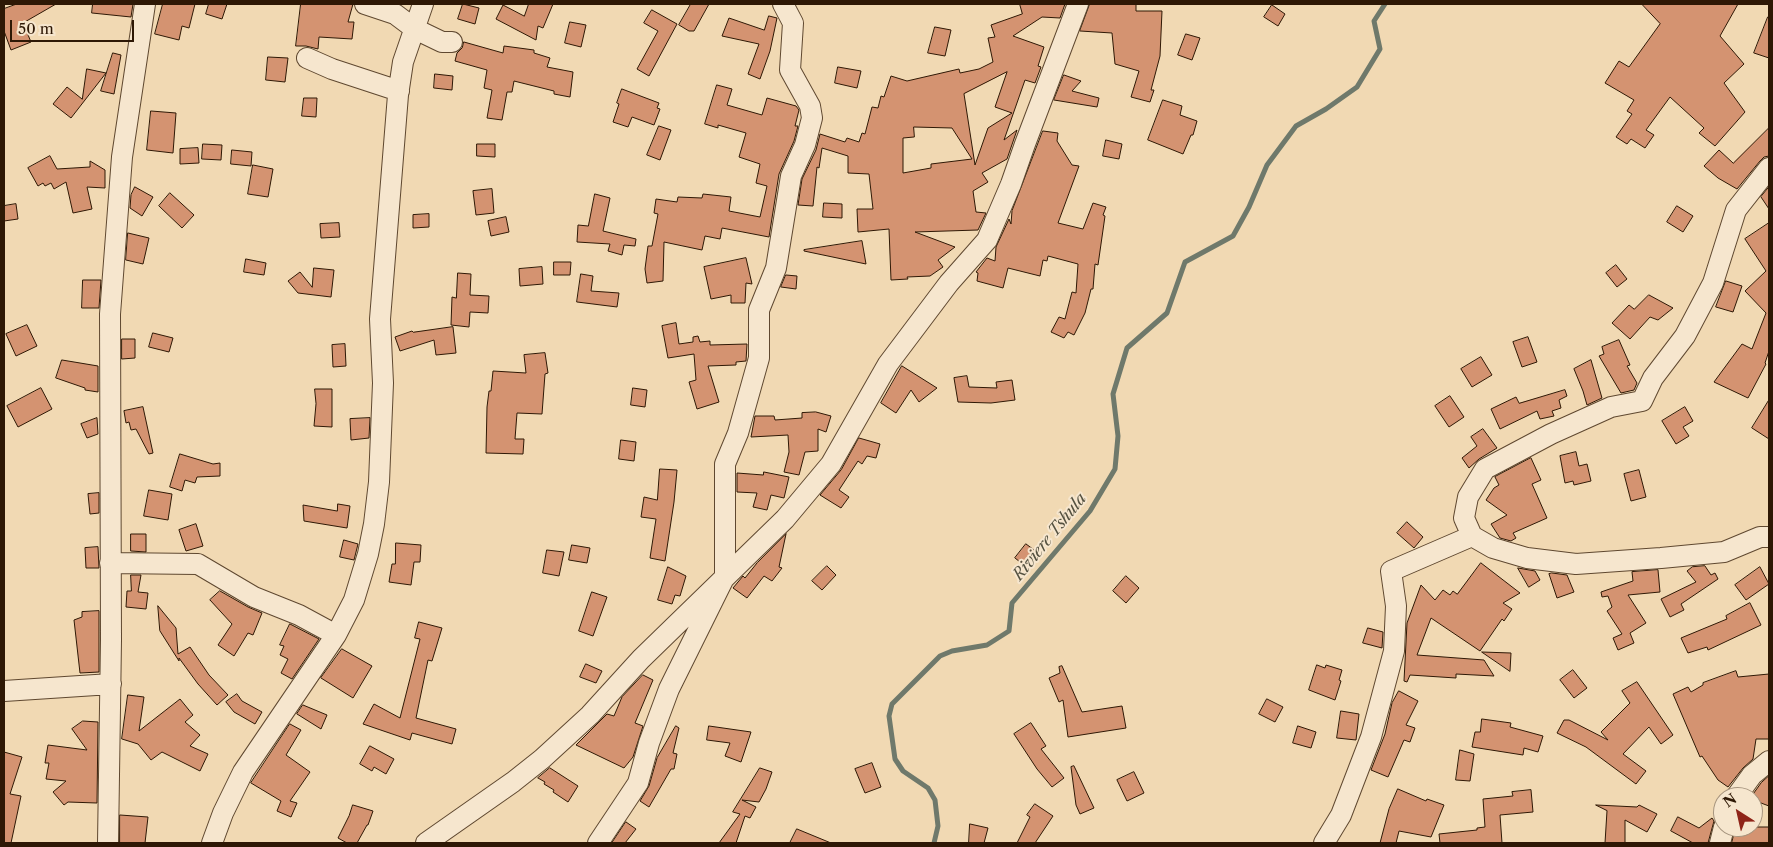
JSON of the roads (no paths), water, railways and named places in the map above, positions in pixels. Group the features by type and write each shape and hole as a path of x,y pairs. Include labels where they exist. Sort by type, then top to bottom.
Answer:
{"street":[{"path":"108,843 111,684 110,314 122,157 145,4"},
{"path":"365,4 395,14 415,29 442,42 452,42"},
{"path":"212,843 223,813 243,772 336,635 354,600 368,554 379,482 383,383 380,320 399,91 403,62 424,4"},
{"path":"598,843 638,783 649,743 670,689 725,576 726,464 738,432 759,358 759,310 776,268 790,176 805,145 812,118 810,106 790,70 793,23 783,4"},
{"path":"426,843 488,800 542,759 590,715 641,659 785,519 831,464 888,364 949,282 988,240 1011,184 1024,144 1078,4"},
{"path":"307,58 332,69 399,91"},
{"path":"1769,168 1736,210 1713,282 1684,336 1653,378 1642,401 1611,407 1551,434 1485,469 1468,497 1464,518 1472,536 1493,548 1527,558 1576,564 1724,552 1760,537 1769,537"},
{"path":"1324,843 1341,815 1371,737 1394,651 1396,606 1391,571 1472,536"},
{"path":"110,563 198,564 254,597 299,615 336,635"},
{"path":"4,691 111,684"},
{"path":"1743,787 1752,775 1769,761"}],"waterway":[{"name":"Riviere Tshula","path":"934,843 938,826 935,800 928,788 903,771 895,759 889,716 892,704 940,656 952,651 987,645 1009,631 1012,603 1090,511 1115,469 1118,436 1113,394 1127,348 1167,313 1185,262 1233,236 1249,207 1267,165 1296,126 1326,109 1357,87 1380,49 1374,21 1385,4"}]}
